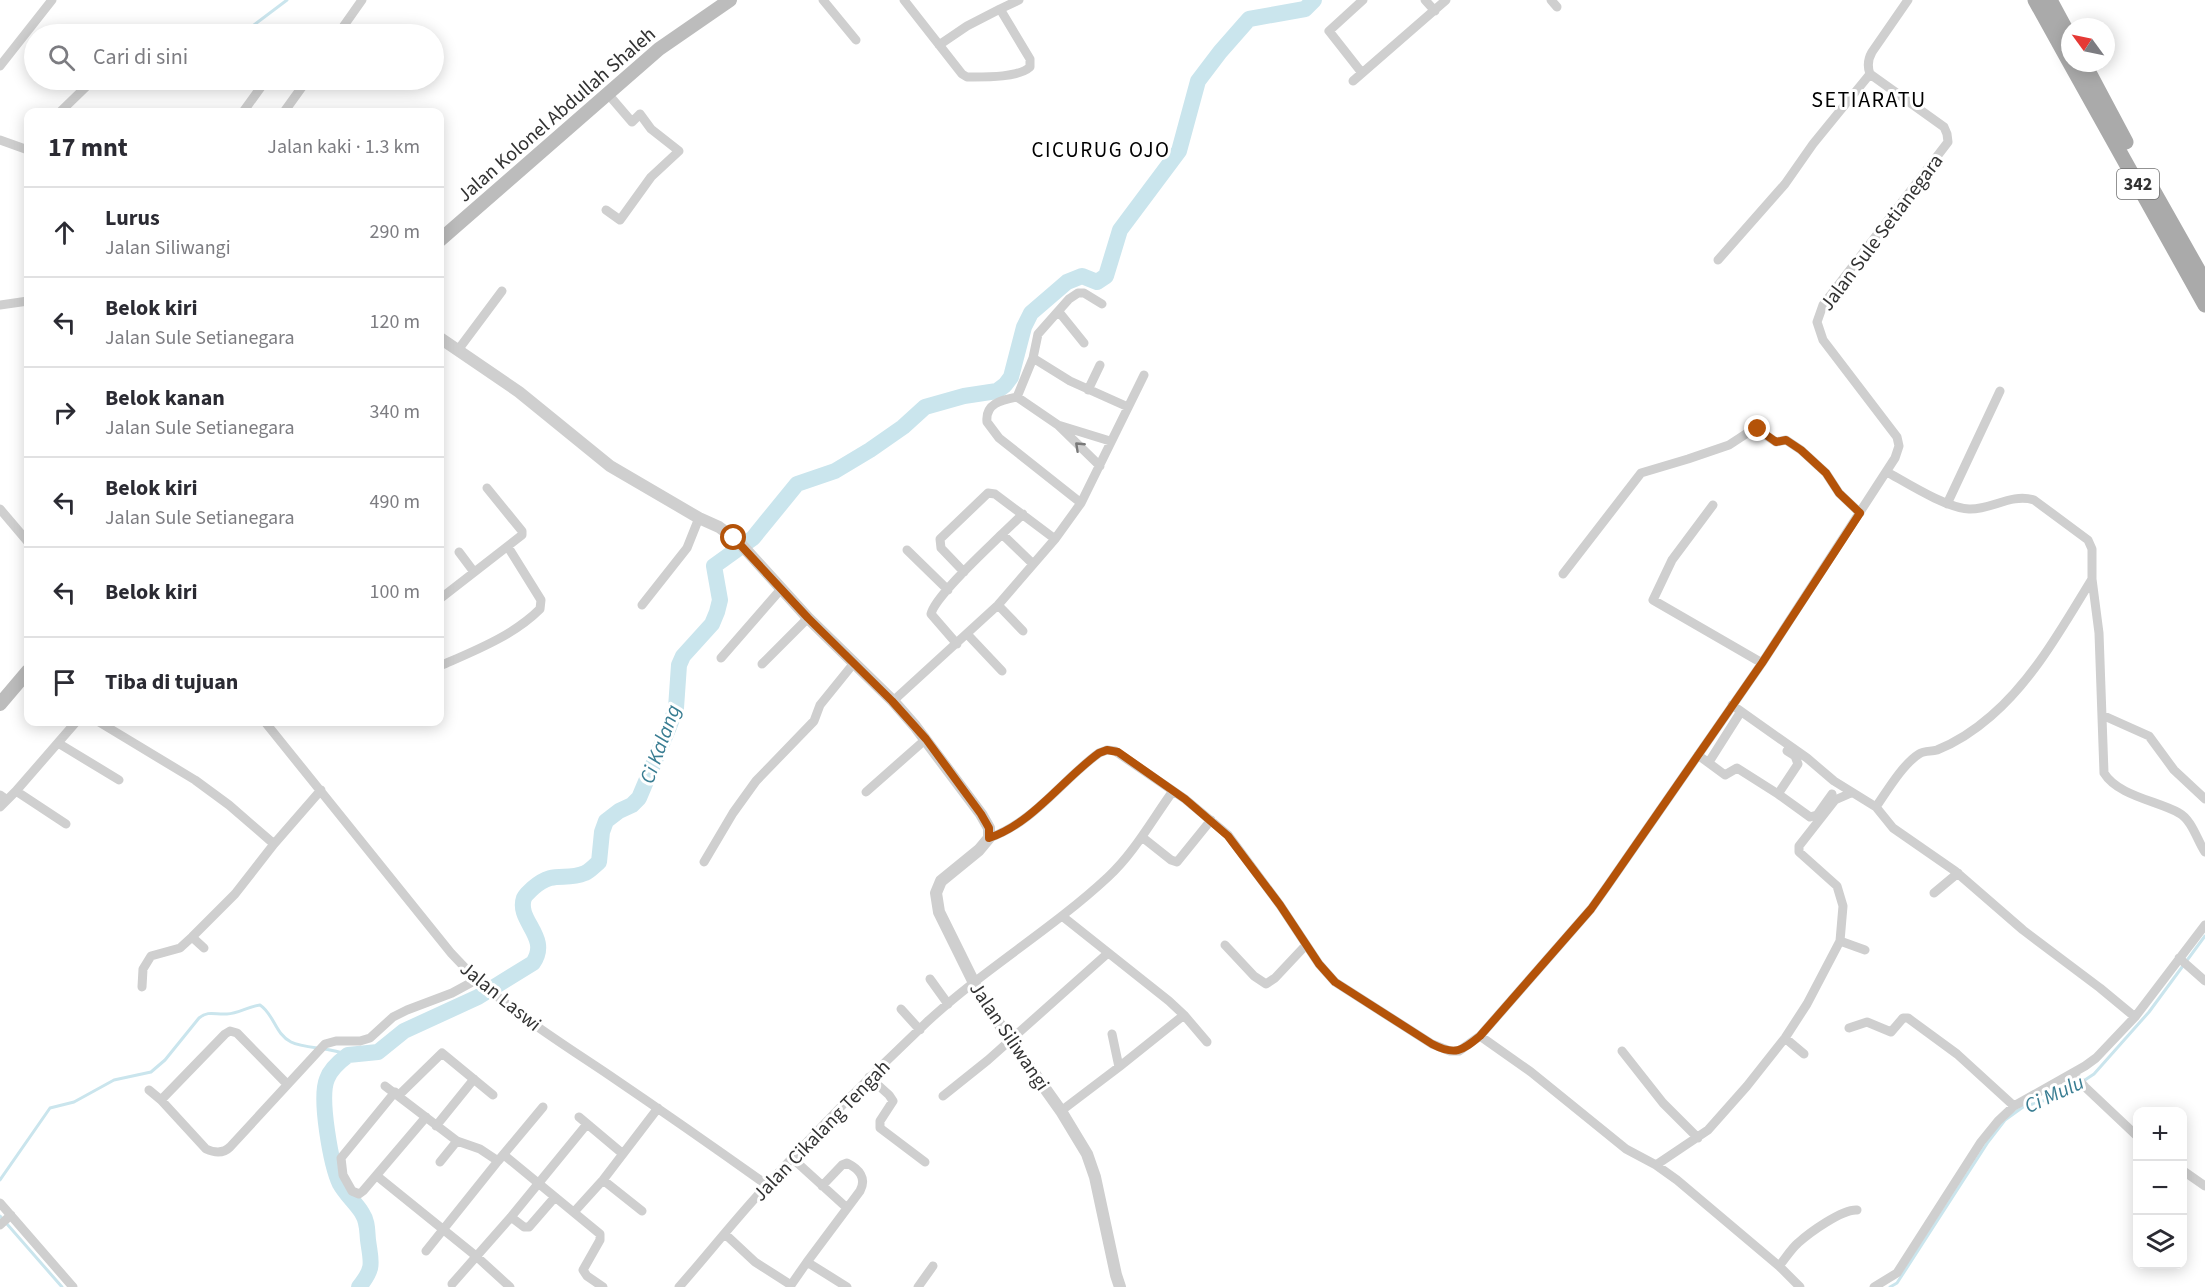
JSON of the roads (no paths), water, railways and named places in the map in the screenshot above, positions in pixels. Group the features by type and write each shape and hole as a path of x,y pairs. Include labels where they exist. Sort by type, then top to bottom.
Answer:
{"main road":[{"name":"Jalan Kolonel Abdullah Shaleh","path":"444,237 667,43 730,0"},
{"name":"342","path":"2035,0 2061,47"},
{"path":"2050,0 2061,20"},
{"name":"342","path":"2075,72 2205,305"},
{"name":"342","path":"2089,72 2205,282"},
{"path":"0,704 24,676"}],"street":[{"path":"33,24 52,0"},
{"path":"345,24 362,0"},
{"path":"823,0 856,40"},
{"path":"904,0 966,77 1003,75 1030,67 1031,62 1000,9"},
{"path":"939,45 967,26 1020,0"},
{"path":"1362,73 1329,31 1363,0"},
{"path":"1425,0 1435,11"},
{"path":"1353,81 1446,0"},
{"path":"1718,260 1785,184 1870,74 1868,64 1872,52 1908,0"},
{"path":"0,66 24,36"},
{"name":"Jalan Sule Setianegara","path":"989,838 1006,832 1021,821 1095,756 1114,750 1173,791 1228,836 1335,982 1432,1044 1450,1051 1459,1052 1480,1036 1591,909 1762,663 1887,472 1899,446 1897,437 1823,340 1817,326 1817,317 1823,305 1935,161 1947,144 1948,138 1947,131 1941,125 1870,74"},
{"path":"64,108 83,90"},
{"path":"246,108 259,90"},
{"path":"287,108 300,90"},
{"path":"606,210 621,220 651,177 678,151 663,140 640,114 632,122 608,94"},
{"path":"0,140 24,149"},
{"path":"458,350 502,291"},
{"path":"1017,397 1033,358 1038,334 1059,312 1062,304 1078,293 1090,295 1102,304"},
{"path":"0,305 24,302"},
{"path":"1059,312 1084,343"},
{"path":"444,341 519,392 610,466 699,518 719,527 739,543 808,618 892,701 926,739 981,814 989,828 989,838"},
{"path":"1033,358 1088,390 1128,407"},
{"path":"1088,390 1100,365"},
{"path":"892,701 968,635 998,605 1055,538 1081,503 1144,375"},
{"path":"1947,504 2000,391"},
{"path":"1081,503 999,438 988,426 986,415 1000,400 1017,397 1058,425 1100,466"},
{"path":"1058,425 1110,441"},
{"path":"1563,574 1641,473 1729,445 1754,429 1776,442 1786,440 1801,450 1826,473 1839,493 1860,513"},
{"path":"1887,472 1947,504 1968,509 2024,497 2034,500 2088,540 2092,549 2092,579 2099,633 2105,776 2138,797 2182,815 2205,852"},
{"path":"444,596 521,537 522,531 487,488"},
{"path":"964,572 940,547 940,539 983,495 989,492 1055,538"},
{"path":"1713,505 1672,560 1653,600 1762,663"},
{"path":"0,509 24,537"},
{"path":"957,644 931,614 933,608 964,572 1023,514"},
{"path":"642,605 687,548 699,518"},
{"path":"1002,534 1033,564"},
{"path":"444,664 474,652 506,634 540,609 541,600 508,547"},
{"path":"907,550 948,590"},
{"path":"459,552 474,572"},
{"path":"1876,807 1905,766 1919,754 1934,751 1962,738 2002,706 2058,634 2092,579"},
{"path":"721,658 782,588"},
{"path":"998,605 1023,631"},
{"path":"762,664 808,618"},
{"path":"968,635 1002,671"},
{"path":"704,862 733,813 755,783 814,721 822,702 854,663"},
{"path":"1732,705 1785,742 1834,781 1876,807 1898,831 1958,873 2023,930 2135,1017"},
{"path":"1709,762 1740,713"},
{"path":"2102,715 2149,736 2174,770 2205,799"},
{"path":"2,801 16,791 72,726"},
{"path":"106,726 195,780 229,805 274,844"},
{"name":"Jalan Laswi","path":"268,726 451,953 478,982 531,1023 767,1185"},
{"path":"1760,732 1796,756 1798,761 1796,769 1778,794"},
{"path":"866,792 926,739"},
{"path":"58,742 119,780"},
{"path":"1698,755 1725,775 1737,768 1807,816 1813,817 1832,794"},
{"path":"142,987 142,969 151,956 180,948 192,937 235,894 274,844 321,790"},
{"path":"16,791 66,824"},
{"name":"Jalan Cikalang Tengah","path":"679,1287 767,1185 869,1077 972,982 1062,916 1108,877 1142,837 1173,791"},
{"path":"1656,1165 1698,1138 1718,1121 1785,1038 1808,1004 1840,941 1843,906 1837,886 1804,858 1799,852 1799,846 1835,800 1851,793"},
{"path":"1142,837 1168,859 1177,862 1211,820"},
{"name":"Jalan Siliwangi","path":"989,838 979,850 941,881 936,893 941,918 972,982 1009,1040 1082,1144 1092,1166 1118,1286"},
{"path":"1934,893 1958,873"},
{"path":"1062,916 1184,1015 1207,1042"},
{"path":"1874,1287 1897,1273 1981,1142 1998,1121 2014,1106 2079,1080 2096,1058 2135,1017 2205,925"},
{"path":"192,937 204,948"},
{"path":"1840,941 1865,950"},
{"path":"1225,945 1254,976 1266,984 1275,978 1306,945"},
{"path":"943,1095 1108,953"},
{"path":"2180,959 2205,981"},
{"path":"930,979 948,1004"},
{"path":"149,1090 206,1149 218,1152 230,1147 322,1048 336,1041 360,1041 370,1038 393,1017 478,982"},
{"path":"902,1009 920,1030"},
{"path":"1061,1111 1184,1015"},
{"path":"1849,1028 1867,1022 1891,1032 1903,1018 1908,1018 1965,1061 2014,1106"},
{"path":"161,1100 230,1031 237,1033 287,1084"},
{"path":"1112,1034 1119,1066"},
{"path":"1480,1036 1531,1072 1626,1149 1677,1179 1779,1266 1800,1287"},
{"path":"1785,1038 1804,1054"},
{"path":"1622,1051 1663,1102 1698,1138"},
{"path":"426,1117 361,1193 354,1193 343,1175 341,1158 397,1094 442,1053 494,1095"},
{"path":"869,1077 893,1101 879,1122 880,1128 925,1162"},
{"path":"436,1126 474,1079"},
{"path":"2079,1080 2133,1132"},
{"path":"385,1086 457,1141 501,1158 538,1182 600,1235 600,1240 583,1270 587,1276 603,1287"},
{"path":"426,1251 543,1107"},
{"path":"574,1212 603,1180 658,1108"},
{"path":"579,1117 623,1154"},
{"path":"452,1284 511,1217 587,1124"},
{"path":"440,1162 457,1141"},
{"path":"792,1158 847,1208"},
{"path":"725,1234 755,1262 790,1286 863,1184 862,1176 850,1164 844,1164 822,1186"},
{"path":"2187,1173 2205,1186"},
{"path":"377,1176 476,1256 510,1287"},
{"path":"603,1180 642,1211"},
{"path":"511,1217 524,1227 529,1227 555,1197"},
{"path":"0,1203 5,1221 34,1244 73,1287"},
{"path":"1779,1266 1799,1242 1839,1215 1857,1210"},
{"path":"807,1262 847,1287"},
{"path":"918,1287 933,1266"}],"waterway":[{"path":"255,24 287,0"},
{"name":"Ci Kalang","path":"359,1287 371,1265 367,1226 362,1213 340,1184 333,1162 324,1101 330,1072 348,1055 378,1052 404,1031 478,997 533,963 538,945 525,914 524,898 533,888 547,879 578,875 587,872 599,862 602,832 606,821 639,798 676,708 679,665 683,656 712,624 717,612 720,600 714,566 753,538 797,484 835,471 870,450 903,427 925,407 964,396 997,391 1005,385 1011,377 1024,327 1031,313 1067,282 1082,276 1097,282 1106,276 1120,230 1179,151 1198,81 1220,52 1249,19 1305,9 1314,0"},
{"name":"Ci Mulu","path":"1890,1287 1897,1283 1988,1142 2005,1120 2023,1107 2062,1095 2094,1074 2149,1012 2205,936"},
{"path":"0,1180 50,1108 74,1102 114,1080 151,1072 165,1060 199,1018 206,1014 231,1014 260,1005 281,1034 291,1042 348,1055"},
{"name":"Ci Mulu","path":"0,1216 62,1287"}],"district":[{"name":"SETIARATU","path":"1869,99"},
{"name":"CICURUG OJO","path":"1101,150"}]}
